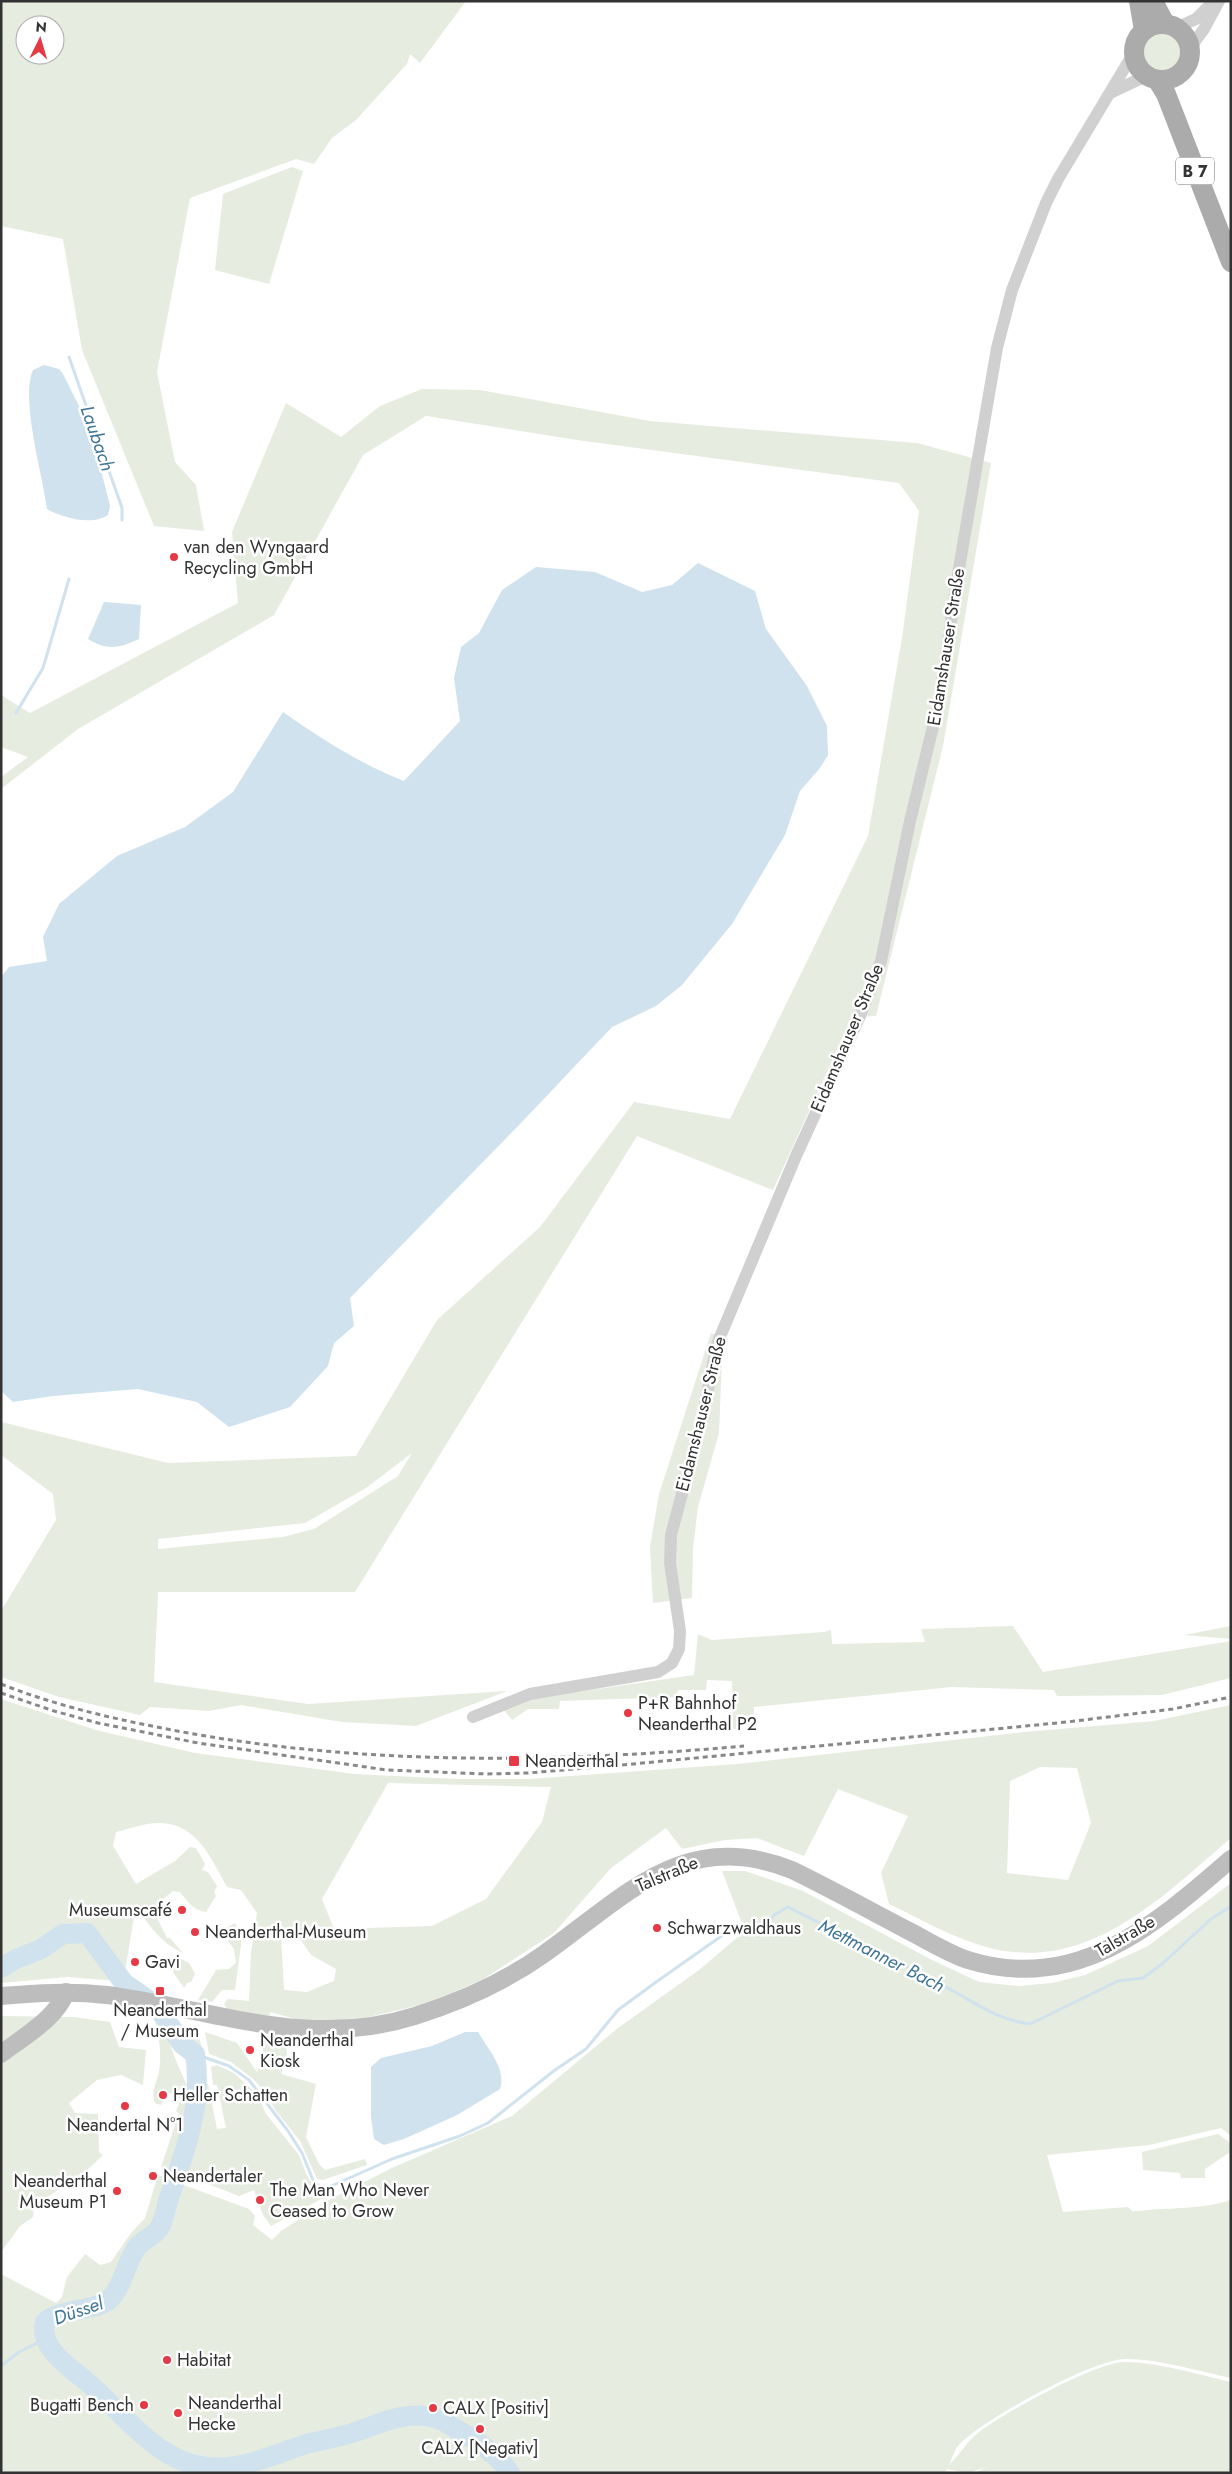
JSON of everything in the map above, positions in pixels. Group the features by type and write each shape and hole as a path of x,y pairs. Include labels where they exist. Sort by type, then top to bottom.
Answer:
{"main road":[{"path":"1139,1 1144,30"},
{"path":"1153,1 1171,26 1187,40 1190,48 1188,63 1179,75 1173,79 1152,78 1135,63 1134,45 1144,30 1150,26 1171,26"},
{"name":"B 7","path":"1179,75 1181,96 1231,229"},
{"name":"B 7","path":"1152,78 1166,94 1231,262"},
{"name":"Talstraße","path":"3,1996 66,1992 108,1995 239,2022 292,2028 332,2029 371,2026 414,2016 460,1999 523,1967 639,1884 696,1860 731,1855 766,1860 792,1870 968,1960 1004,1968 1029,1970 1059,1967 1104,1952 1142,1931 1231,1859"},
{"path":"1,2054 52,2014 62,2003 66,1992"}],"street":[{"path":"1171,26 1196,20 1214,1"},
{"path":"1190,48 1204,29 1219,1"},
{"name":"Eidamshauser Straße","path":"473,1717 530,1694 658,1672 666,1669 676,1657 679,1649 680,1632 670,1563 671,1535 702,1419 717,1344 796,1156 876,976 939,702 958,574 997,348 1010,298 1046,202 1133,54"},
{"path":"1110,93 1152,78"}],"shaded area":[{"path":"1,1 466,1 420,63 410,54 407,64 356,120 332,138 314,164 296,159 190,198 157,372 175,462 196,485 204,531 154,526 82,350 63,239 1,226"},
{"path":"1165,32 1172,35 1178,41 1181,52 1180,60 1172,69 1165,72 1157,72 1150,69 1142,60 1141,48 1144,41 1153,33"},
{"path":"292,167 303,171 269,284 215,270 223,194"},
{"path":"422,389 480,390 650,421 917,443 991,463 943,746 876,1016 852,1017 773,1190 637,1136 355,1592 158,1592 154,1682 308,1704 507,1691 416,1726 342,1722 241,1705 209,1711 150,1707 140,1715 59,1697 1,1677 1,1611 56,1520 53,1494 1,1455 1,1422 168,1463 356,1456 437,1320 540,1227 634,1102 730,1119 868,836 902,638 919,511 899,483 577,440 426,416 363,455 274,615 78,729 1,789 1,777 28,757 1,747 1,695 30,713 238,603 232,532 286,403 341,437 380,406","holes":["412,1453 398,1476 314,1529 283,1537 158,1549 158,1539 305,1523 366,1488"]},
{"path":"711,1333 728,1338 722,1358 719,1433 698,1507 693,1548 692,1598 653,1603 650,1547 659,1494"},
{"path":"1013,1626 1043,1672 1231,1641 1231,1678 1162,1695 1057,1696 1054,1690 952,1687 754,1707 754,1715 746,1716 736,1729 733,1729 732,1681 707,1680 706,1690 678,1690 677,1697 560,1701 559,1709 528,1709 512,1720 503,1709 535,1698 694,1675 698,1634 712,1640 831,1630 832,1644 925,1642 921,1629"},
{"path":"1231,1626 1231,1639 1184,1635"},
{"path":"1,1699 96,1730 195,1753 355,1774 457,1779 529,1779 737,1764 1024,1732 1154,1721 1231,1705 1231,1838 1179,1883 1151,1905 1122,1924 1092,1939 1060,1950 1026,1953 990,1948 951,1934 889,1904 881,1873 908,1816 838,1789 804,1856 757,1838 725,1840 682,1849 666,1828 611,1868 554,1933 485,1978 429,2003 369,2017 333,2021 299,2020 270,2012 269,2019 227,2009 224,2004 228,1999 249,2001 251,1953 257,1913 241,1890 227,1887 201,1844 183,1828 171,1824 158,1823 142,1825 116,1832 113,1846 136,1884 175,1861 190,1847 196,1848 205,1864 202,1870 208,1872 217,1886 214,1892 216,1896 206,1912 194,1907 180,1892 173,1891 152,1908 167,1938 170,1938 183,1953 168,1944 155,1932 136,1904 125,1972 117,1981 67,1977 1,1983","holes":["1040,1767 1077,1768 1091,1823 1068,1880 1007,1873 1010,1781","388,1783 551,1787 542,1822 486,1899 432,1926 334,1929 322,1899","295,1932 311,1955 336,1969 334,1981 307,1992 284,1990 281,1934"]},
{"path":"722,1871 745,1871 803,1891 930,1959 979,1982 1019,1986 1052,1983 1085,1975 1148,1946 1231,1883 1231,2136 1221,2128 1149,2145 1047,2155 1063,2212 1128,2207 1132,2211 1140,2211 1196,2207 1231,2200 1231,2378 1152,2361 1126,2359 1111,2361 1065,2379 990,2421 959,2445 949,2465 979,2432 1008,2413 1073,2379 1112,2364 1126,2362 1166,2367 1231,2382 1231,2473 975,2473 986,2467 968,2473 947,2469 945,2473 1,2473 1,2274 56,2303 62,2297 67,2277 85,2254 100,2265 111,2262 131,2233 145,2218 158,2175 169,2178 165,2191 178,2193 181,2184 249,2209 255,2216 253,2225 272,2240 281,2231 325,2202 392,2168 512,2116 618,2028 699,1970 745,1931"},
{"path":"235,1923 242,1937 235,1990 222,1990 212,2002 198,2000 216,1970 229,1969 236,1963 234,1949 221,1931"},
{"path":"181,1959 189,1963 195,1974 191,1982 187,1983 184,1988 173,1972 175,1962"},
{"path":"1,2016 74,2017 110,2022 119,2047 146,2050 143,2085 121,2075 97,2080 69,2103 75,2113 98,2114 99,2152 103,2155 86,2171 34,2206 33,2217 20,2226 1,2252"},
{"path":"155,2020 167,2036 187,2086 173,2094 168,2093 161,2105 155,2103 153,2096 160,2059"},
{"path":"175,2025 198,2030 202,2051 190,2044"},
{"path":"205,2032 237,2043 257,2072 262,2059 264,2042 286,2045 287,2054 281,2074 316,2084 306,2137 319,2164 325,2170 365,2159 367,2165 323,2180 317,2179 300,2141 276,2111 264,2091 253,2079 231,2062 209,2054"},
{"path":"217,2065 234,2073 258,2095 266,2114 299,2155 307,2176 323,2198 271,2226 263,2215 254,2190 239,2196 182,2174 197,2130 200,2107 199,2084 203,2082 208,2084 217,2129 226,2128 217,2085 213,2085 211,2067"},
{"path":"189,2091 191,2100 189,2121 173,2170 161,2167 179,2113 176,2111 181,2099 178,2097"},
{"path":"1218,2134 1229,2142 1230,2152 1205,2169 1205,2178 1181,2178 1180,2173 1143,2170 1142,2152"}],"water":[{"path":"44,365 59,369 63,374 91,430 110,506 108,515 101,518 78,520 47,509 29,399 33,370"},
{"path":"698,563 755,591 766,629 807,686 827,726 828,755 820,768 800,791 785,835 732,924 682,985 656,1006 612,1027 350,1298 354,1326 334,1343 328,1366 290,1407 229,1427 197,1402 138,1389 53,1396 13,1402 1,1391 1,977 9,967 47,961 43,937 59,904 117,856 185,827 233,792 283,712 342,750 372,767 404,781 460,721 454,678 461,647 479,633 502,590 536,567 595,572 642,592 672,585"},
{"path":"104,602 141,605 139,639 120,646 107,647 88,639"},
{"path":"465,2032 478,2032 491,2052 501,2074 500,2089 457,2115 404,2139 384,2145 374,2139 371,2117 371,2067 381,2058 432,2046"}],"waterway":[{"name":"Laubach","path":"69,357 122,508 122,520"},
{"name":"Laubach","path":"16,713 43,668 69,579"},
{"name":"Mettmanner Bach","path":"195,2054 229,2066 249,2080 288,2131 302,2153 313,2180 319,2186 329,2187 392,2159 460,2136 488,2123 555,2070 586,2049 618,2010 652,1985 737,1925 766,1925 774,1915 788,1907 995,2014 1030,2024 1118,1981 1143,1978 1162,1964 1211,1919 1231,1906"},
{"name":"Düssel","path":"1,1968 16,1959 41,1949 63,1934 87,1933 124,1983 157,2006 182,2044 195,2054 197,2073 195,2110 162,2223 155,2233 137,2247 118,2289 109,2300 97,2306 60,2314 45,2322 46,2340 64,2363 100,2393 141,2434 172,2456 189,2463 220,2468 246,2464 310,2443 352,2433 385,2421 403,2417 422,2416 440,2420 471,2437 496,2457 510,2473"},
{"path":"1,2366 19,2352 47,2338"}],"railway":[{"path":"1,1684 64,1705 129,1721 243,1742 314,1750 458,1758 529,1758 673,1752 744,1746"},
{"path":"1,1693 54,1711 98,1723 198,1743 387,1770 487,1774 528,1773 633,1764 1067,1722 1173,1709 1231,1697"}],"place":[{"name":"van den Wyngaard Recycling GmbH","path":"174,557"},
{"name":"P+R Bahnhof Neanderthal P2","path":"628,1713"},
{"name":"Neanderthal","path":"514,1761"},
{"name":"Museumscafé","path":"182,1910"},
{"name":"Schwarzwaldhaus","path":"657,1928"},
{"name":"Neanderthal-Museum","path":"195,1932"},
{"name":"Gavi","path":"135,1962"},
{"name":"Neanderthal / Museum","path":"160,1991"},
{"name":"Neanderthal Kiosk","path":"250,2050"},
{"name":"Heller Schatten","path":"163,2095"},
{"name":"Neandertal N°1","path":"125,2106"},
{"name":"Neandertaler","path":"153,2176"},
{"name":"Neanderthal Museum P1","path":"117,2191"},
{"name":"The Man Who Never Ceased to Grow","path":"260,2200"},
{"name":"Habitat","path":"167,2360"},
{"name":"Bugatti Bench","path":"144,2405"},
{"name":"CALX [Positiv]","path":"433,2408"},
{"name":"Neanderthal Hecke","path":"178,2413"},
{"name":"CALX [Negativ]","path":"480,2429"}]}
